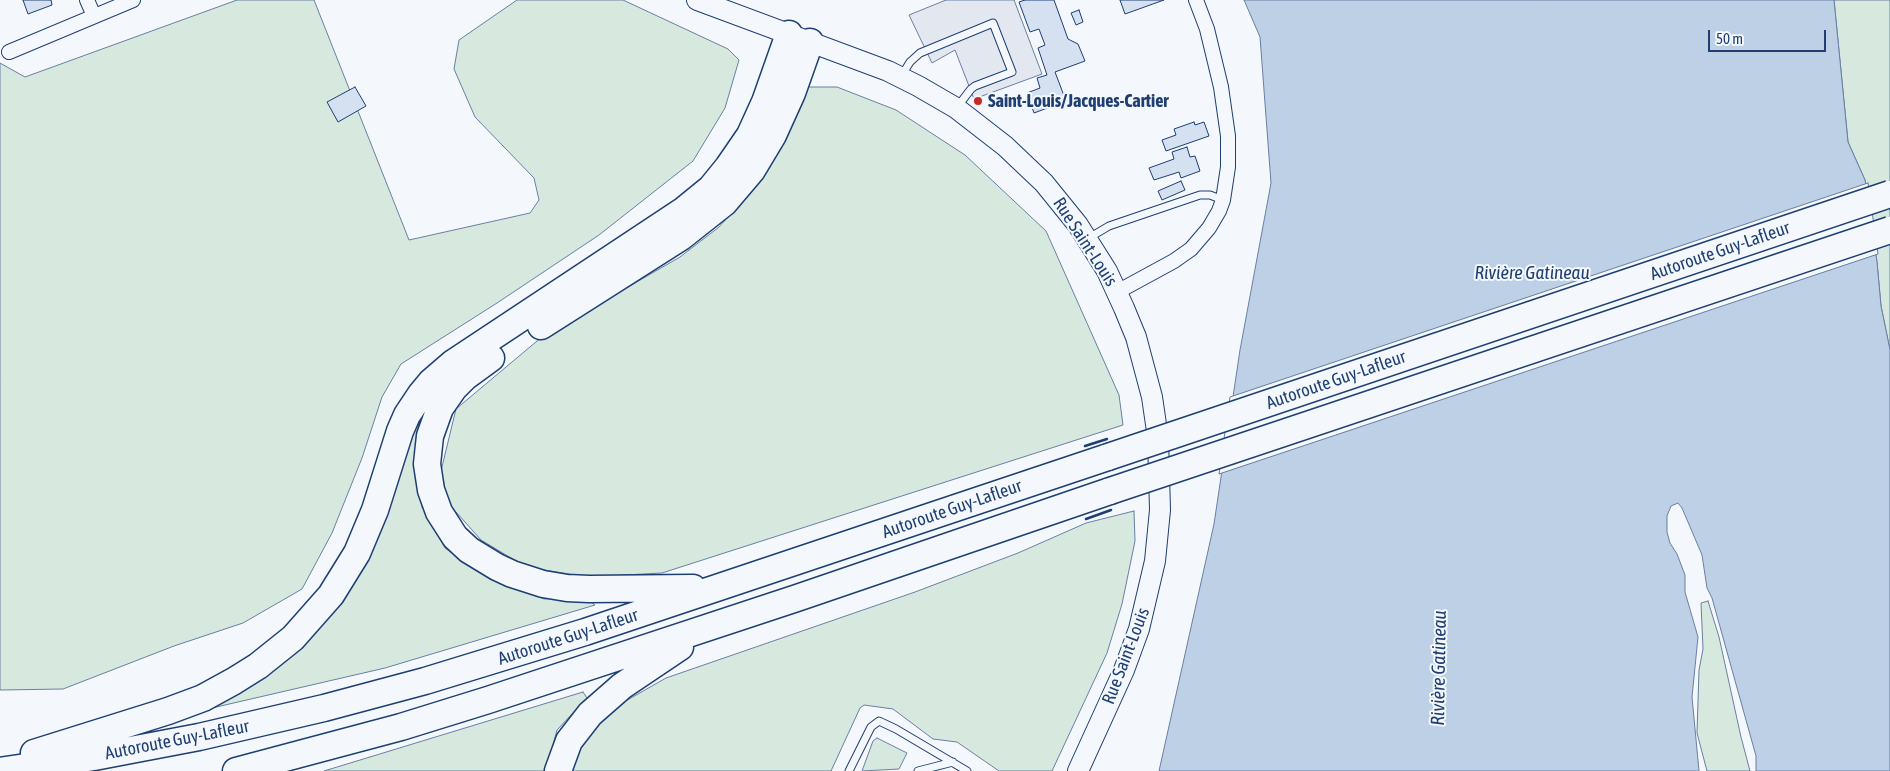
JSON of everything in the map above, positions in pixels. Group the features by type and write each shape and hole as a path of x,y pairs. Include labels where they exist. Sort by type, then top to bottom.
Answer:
{"highway":[{"path":"719,588 567,588 527,579 497,567 465,546 451,531 439,512 431,490 428,472 430,436 440,408 454,388 465,377 680,237 724,202 752,170 773,135 792,93 799,38"},
{"path":"0,763 60,759 210,694 258,666 293,638 331,595 357,553 374,515 400,431 407,415 431,382 460,359 684,210 711,188 750,134 768,93 799,38"},
{"name":"Autoroute Guy-Lafleur","path":"0,771 60,759 173,742 324,708 481,665 719,588 1890,194"},
{"name":"Autoroute Guy-Lafleur","path":"236,771 444,714 710,627 1890,230"},
{"path":"558,771 564,751 575,732 598,706 622,686 710,627"}],"main road":[{"name":"Rue Saint-Louis","path":"697,0 900,77 956,108 992,134 1032,171 1068,211 1107,271 1130,322 1142,355 1156,417 1160,460 1159,528 1151,584 1133,649 1078,771"}],"street":[{"path":"87,0 94,16"},
{"path":"9,52 133,0"},
{"path":"1117,292 1174,262 1191,249 1209,228 1223,200 1228,167 1228,136 1221,88 1207,29 1196,0"}],"lane":[{"path":"900,77 910,62 920,53 994,23 1012,72 970,89 956,108"},
{"path":"1087,239 1109,226 1200,195 1210,195 1223,200"},
{"path":"849,771 871,726 879,721 896,728 932,752 967,771"},
{"path":"918,771 953,762"}],"shaded area":[{"path":"237,0 314,0 409,240 530,213 539,200 534,178 475,117 454,69 459,40 517,0 623,0 728,49 739,60 725,108 693,161 599,235 401,364 382,397 362,458 332,533 302,589 243,623 174,646 63,689 0,690 0,63 25,77"},
{"path":"946,0 1014,0 1042,74 974,99 955,50 932,63 909,15"},
{"path":"1834,0 1890,0 1890,350 1881,306 1877,262 1865,180 1848,142"},
{"path":"808,87 837,87 896,110 965,155 1046,231 1119,395 1123,425 662,573 587,577 526,567 481,540 448,503 441,471 456,409 543,336 680,257 719,227 763,178 796,100"},
{"path":"441,381 420,462 422,507 445,548 465,562 544,599 582,596 595,605 385,668 199,711 350,588 418,403"},
{"path":"1134,511 1135,541 1122,604 1107,653 1052,771 999,771 957,742 933,739 893,709 864,705 860,708 831,771 568,771 575,753 608,711 666,678 915,592 1018,553 1086,523"},
{"path":"1708,601 1719,637 1750,771 1707,771 1697,733 1699,670 1703,649 1701,603"},
{"path":"583,692 587,698 557,730 546,771 324,771"},
{"path":"877,738 907,753 899,769 862,771 873,741"}],"water":[{"name":"Rivière Gatineau","path":"1244,0 1834,0 1848,142 1865,180 1877,262 1881,306 1890,350 1890,771 1756,771 1756,756 1712,598 1707,588 1702,555 1682,508 1678,503 1671,506 1667,516 1667,532 1685,575 1685,592 1698,637 1692,697 1699,771 1159,771 1214,524 1240,350 1271,183 1260,37"}],"pier":[{"path":"1868,183 1878,254 1219,474 1230,397"}],"building":[{"path":"23,0 51,0 52,5 28,14"},
{"path":"1025,0 1054,0 1068,39 1078,44 1085,61 1055,72 1066,101 1034,113 1027,93 1040,88 1037,78 1047,75 1038,48 1045,45 1039,29 1030,32 1019,2"},
{"path":"1120,0 1164,0 1125,14"},
{"path":"1079,10 1083,22 1076,25 1071,13"},
{"path":"355,87 366,106 338,122 327,102"},
{"path":"1194,122 1195,125 1204,122 1209,136 1166,151 1162,140 1176,135 1174,129"},
{"path":"1187,147 1190,157 1195,156 1200,171 1181,178 1179,172 1154,180 1149,168 1174,159 1172,152"},
{"path":"1181,181 1185,190 1162,200 1158,191"}],"wall":[{"path":"1085,446 1107,439"},
{"path":"1086,519 1111,510"}],"place":[{"name":"Saint-Louis/Jacques-Cartier","path":"978,101"}]}
